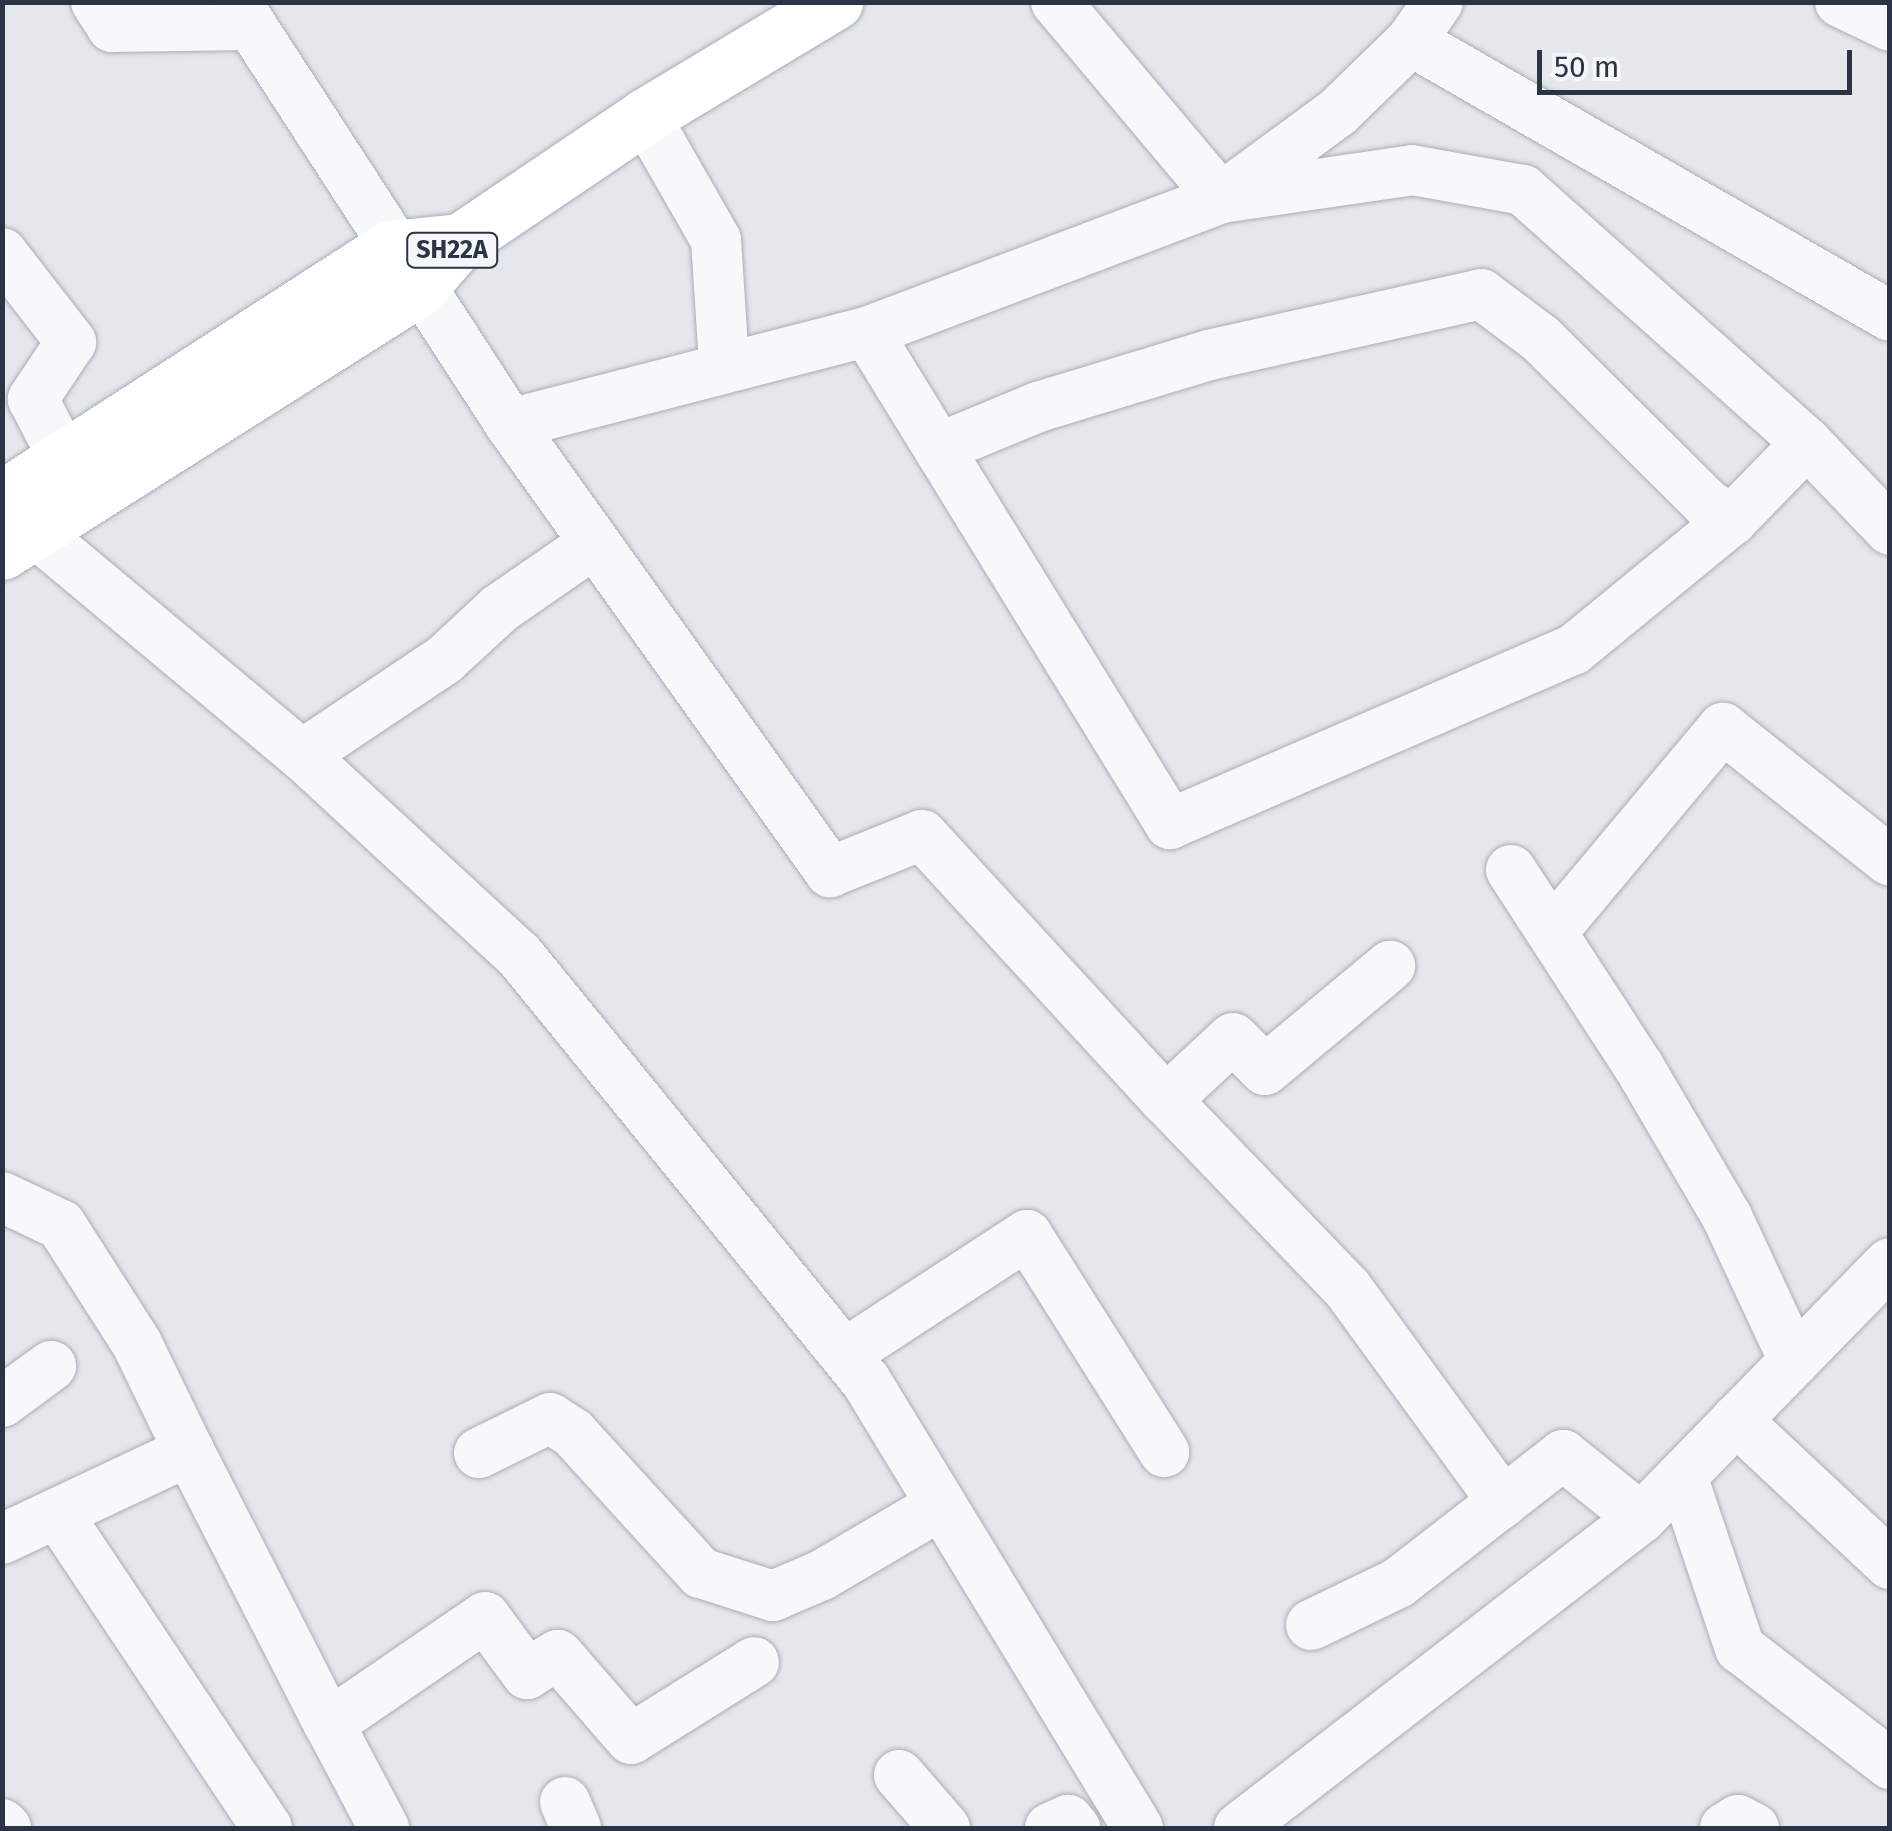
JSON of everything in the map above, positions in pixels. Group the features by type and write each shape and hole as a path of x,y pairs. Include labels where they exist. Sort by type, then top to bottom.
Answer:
{"main road":[{"name":"SH22A","path":"12,519 64,459 404,268 460,242 646,116 835,2"},
{"name":"SH22A","path":"12,519 404,268"}],"street":[{"path":"96,2 112,27 242,14 404,268 510,424 830,872 922,835 1166,1100 1347,1288 1503,1502"},
{"path":"1056,2 1221,198"},
{"path":"1840,2 1890,26"},
{"path":"1221,198 1338,112 1425,22 1890,316"},
{"path":"646,116 716,240 724,364"},
{"path":"510,424 724,364 867,332 1221,198 1412,170 1523,190 1806,443 1890,530"},
{"path":"2,253 71,342 33,399 64,459"},
{"path":"938,448 1038,407 1209,355 1481,294 1541,339 1707,504 1732,520"},
{"path":"867,332 1170,824 1573,650 1732,520 1806,443"},
{"path":"12,519 302,755 519,956 846,1353 1138,1828"},
{"path":"302,755 444,660 499,609 577,555"},
{"path":"1553,931 1723,728 1890,861"},
{"path":"1511,870 1553,931 1726,1217 1794,1361"},
{"path":"1166,1100 1233,1038 1265,1070 1390,966"},
{"path":"2,1198 61,1225 137,1344 384,1828"},
{"path":"846,1353 1028,1235 1164,1452"},
{"path":"1240,1828 1641,1518 1890,1263"},
{"path":"2,1402 51,1366"},
{"path":"478,1453 550,1418 574,1433 701,1573 773,1596 822,1575 941,1504"},
{"path":"1736,1420 1890,1564"},
{"path":"2,1539 59,1516 188,1450"},
{"path":"1311,1625 1398,1582 1563,1456 1641,1518"},
{"path":"1682,1476 1740,1648 1890,1764"},
{"path":"59,1516 267,1828"},
{"path":"328,1724 485,1617 527,1674 558,1655 631,1738 754,1662"},
{"path":"899,1775 945,1828"},
{"path":"1050,1828 1068,1820 1074,1828"},
{"path":"1725,1828 1738,1820 1754,1828"}]}
